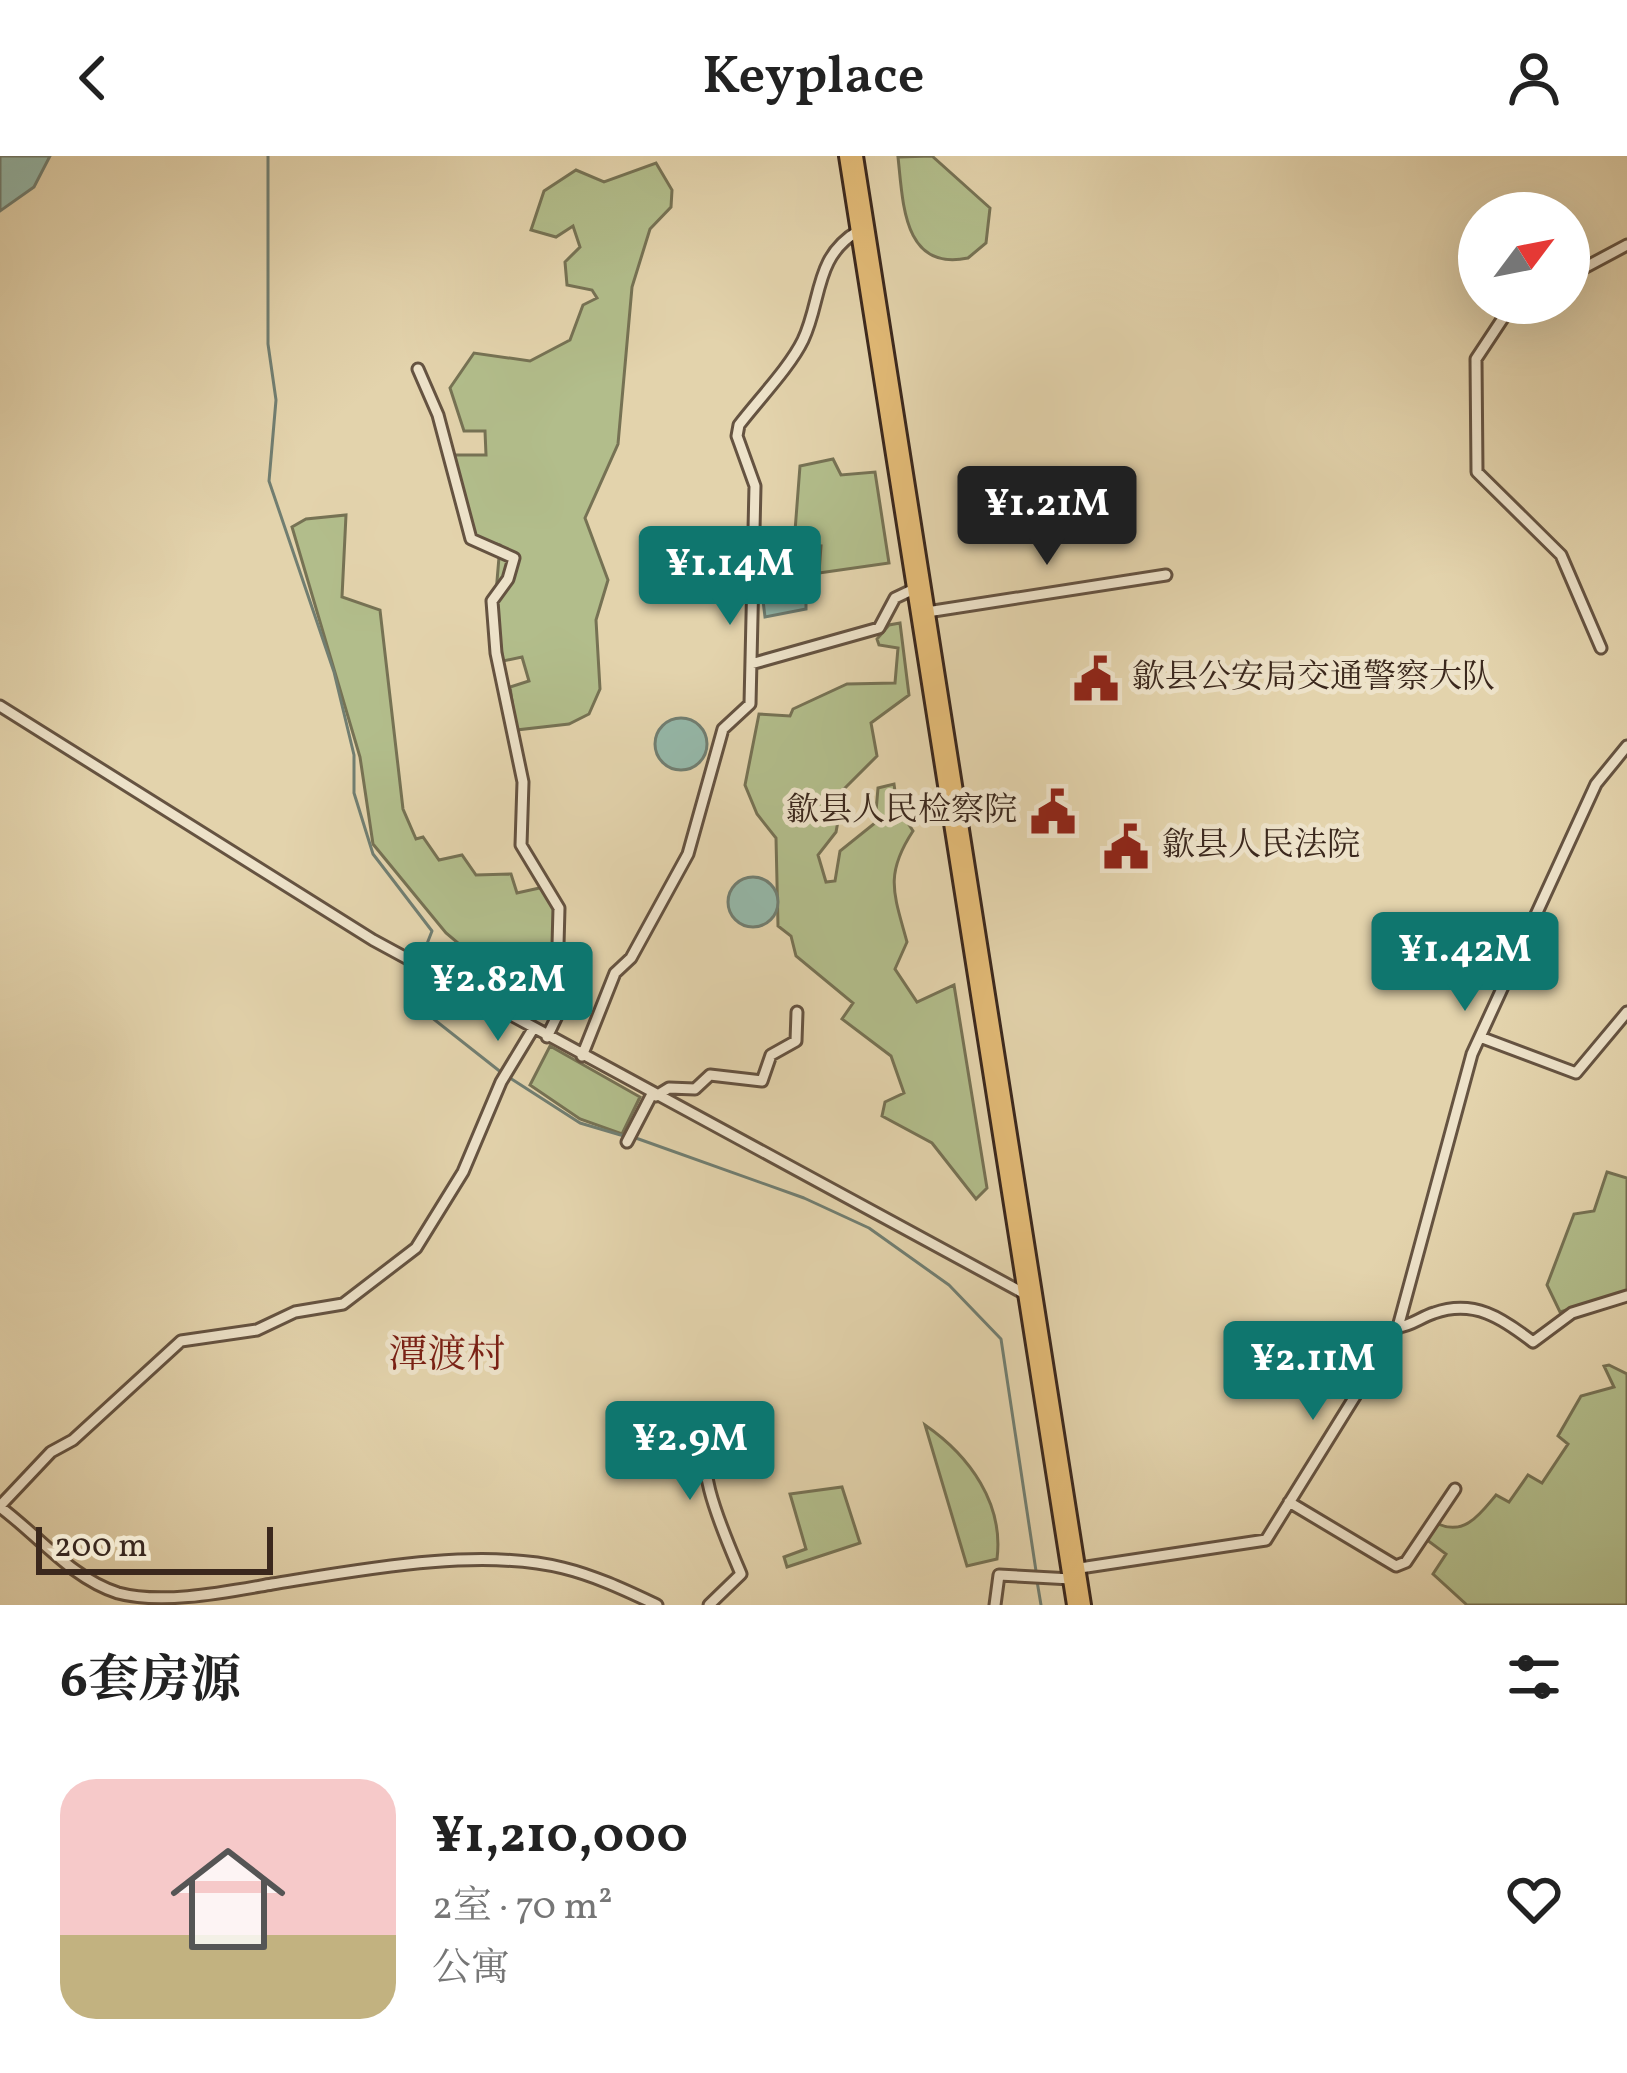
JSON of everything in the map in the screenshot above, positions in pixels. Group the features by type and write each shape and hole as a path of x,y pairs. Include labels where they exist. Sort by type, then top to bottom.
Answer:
{"main road":[{"path":"847,156 1026,1294 1084,1605"},
{"path":"856,156 1076,1573 1074,1605"}],"street":[{"path":"582,1056 615,974 631,958 688,854 723,729 749,704 755,486 737,433 802,341 815,286 835,250 858,231"},
{"path":"1590,265 1627,245"},
{"path":"1499,324 1476,359 1477,472 1561,554 1601,648"},
{"path":"418,369 438,415 471,539 514,558 508,579 492,601 496,653 523,782 521,844 559,908 558,945 568,994 547,1037"},
{"path":"927,612 1166,575"},
{"path":"751,664 879,628 895,598 914,589"},
{"path":"0,706 282,887 547,1037 1026,1294"},
{"path":"994,1605 999,1575 1052,1579 1266,1540 1398,1328 1461,1088 1480,1036 1596,784 1627,746"},
{"path":"627,1142 654,1095 669,1088 695,1089 710,1075 762,1081 771,1055 796,1041 797,1012"},
{"path":"1480,1036 1538,1063 1576,1072 1627,1012"},
{"path":"533,1029 501,1082 463,1172 416,1248 343,1304 295,1312 257,1330 181,1341 73,1440 51,1452 0,1507 74,1568 127,1595 227,1592 441,1563 532,1564 576,1571 657,1605"},
{"path":"1398,1328 1446,1309 1472,1307 1492,1313 1533,1342 1572,1313 1627,1296"},
{"path":"707,1412 700,1443 713,1504 741,1574 709,1605"},
{"path":"1289,1502 1396,1566 1406,1562 1455,1489"}],"green space":[{"path":"932,156 990,208 986,243 968,258 947,260 930,254 911,230 898,157"},
{"path":"656,163 672,190 671,207 650,229 632,287 618,444 585,518 608,580 596,620 600,689 589,714 569,724 516,730 510,687 529,681 522,657 503,661 495,605 500,545 473,537 454,455 486,455 485,431 464,431 450,388 474,353 530,361 570,340 583,305 597,298 592,290 567,285 565,262 580,247 573,226 556,237 531,230 544,191 576,170 604,182"},
{"path":"833,459 841,475 875,472 889,563 819,573 821,546 794,544 800,466"},
{"path":"346,515 342,597 380,610 403,809 416,839 423,837 439,860 462,855 476,875 511,874 517,893 544,887 563,945 565,977 558,1006 515,991 446,933 373,844 360,757 292,527 306,519"},
{"path":"900,623 909,695 871,723 877,756 844,789 836,832 818,855 826,882 835,881 840,851 875,823 878,788 894,784 897,806 913,831 895,873 907,942 895,969 917,1002 954,985 987,1188 976,1199 932,1143 882,1116 885,1102 904,1093 891,1056 842,1019 853,1003 796,956 791,936 778,926 776,838 757,814 745,785 759,714 790,716 793,709 847,684 895,683 898,648 879,645 877,639 889,625"},
{"path":"550,1046 640,1097 622,1134 580,1119 530,1085"},
{"path":"1607,1172 1627,1178 1627,1292 1560,1312 1547,1285 1574,1214 1594,1211"},
{"path":"1604,1366 1627,1374 1627,1605 1467,1605 1433,1574 1446,1554 1427,1540 1438,1524 1456,1527 1471,1521 1496,1495 1509,1502 1528,1475 1542,1483 1568,1444 1558,1436 1581,1396 1614,1387"},
{"path":"925,1425 956,1451 980,1483 995,1519 997,1559 967,1566"},
{"path":"842,1487 860,1543 787,1567 784,1557 806,1549 790,1494"}],"shaded area":[{"path":"0,156 50,156 34,187 0,211"},
{"path":"769,572 782,574 806,596 806,609 765,617 761,584"},
{"path":"681,718 699,726 707,744 699,762 681,770 663,762 655,744 663,726"},
{"path":"753,877 771,884 778,902 771,920 753,927 735,920 728,902 735,884"}],"waterway":[{"path":"268,156 268,344 276,400 269,481 334,672 354,755 354,793 373,854 432,931 421,959"},
{"path":"417,968 407,990 412,1002 502,1073"},
{"path":"510,1078 580,1123 624,1136"},
{"path":"633,1137 804,1198 869,1228 949,1285 1001,1339 1036,1571"},
{"path":"1037,1581 1041,1605"}],"place":[{"name":"歙县公安局交通警察大队","path":"1096,679"},
{"name":"歙县人民检察院","path":"1053,812"},
{"name":"歙县人民法院","path":"1126,847"}],"district":[{"name":"潭渡村","path":"447,1357"}]}
